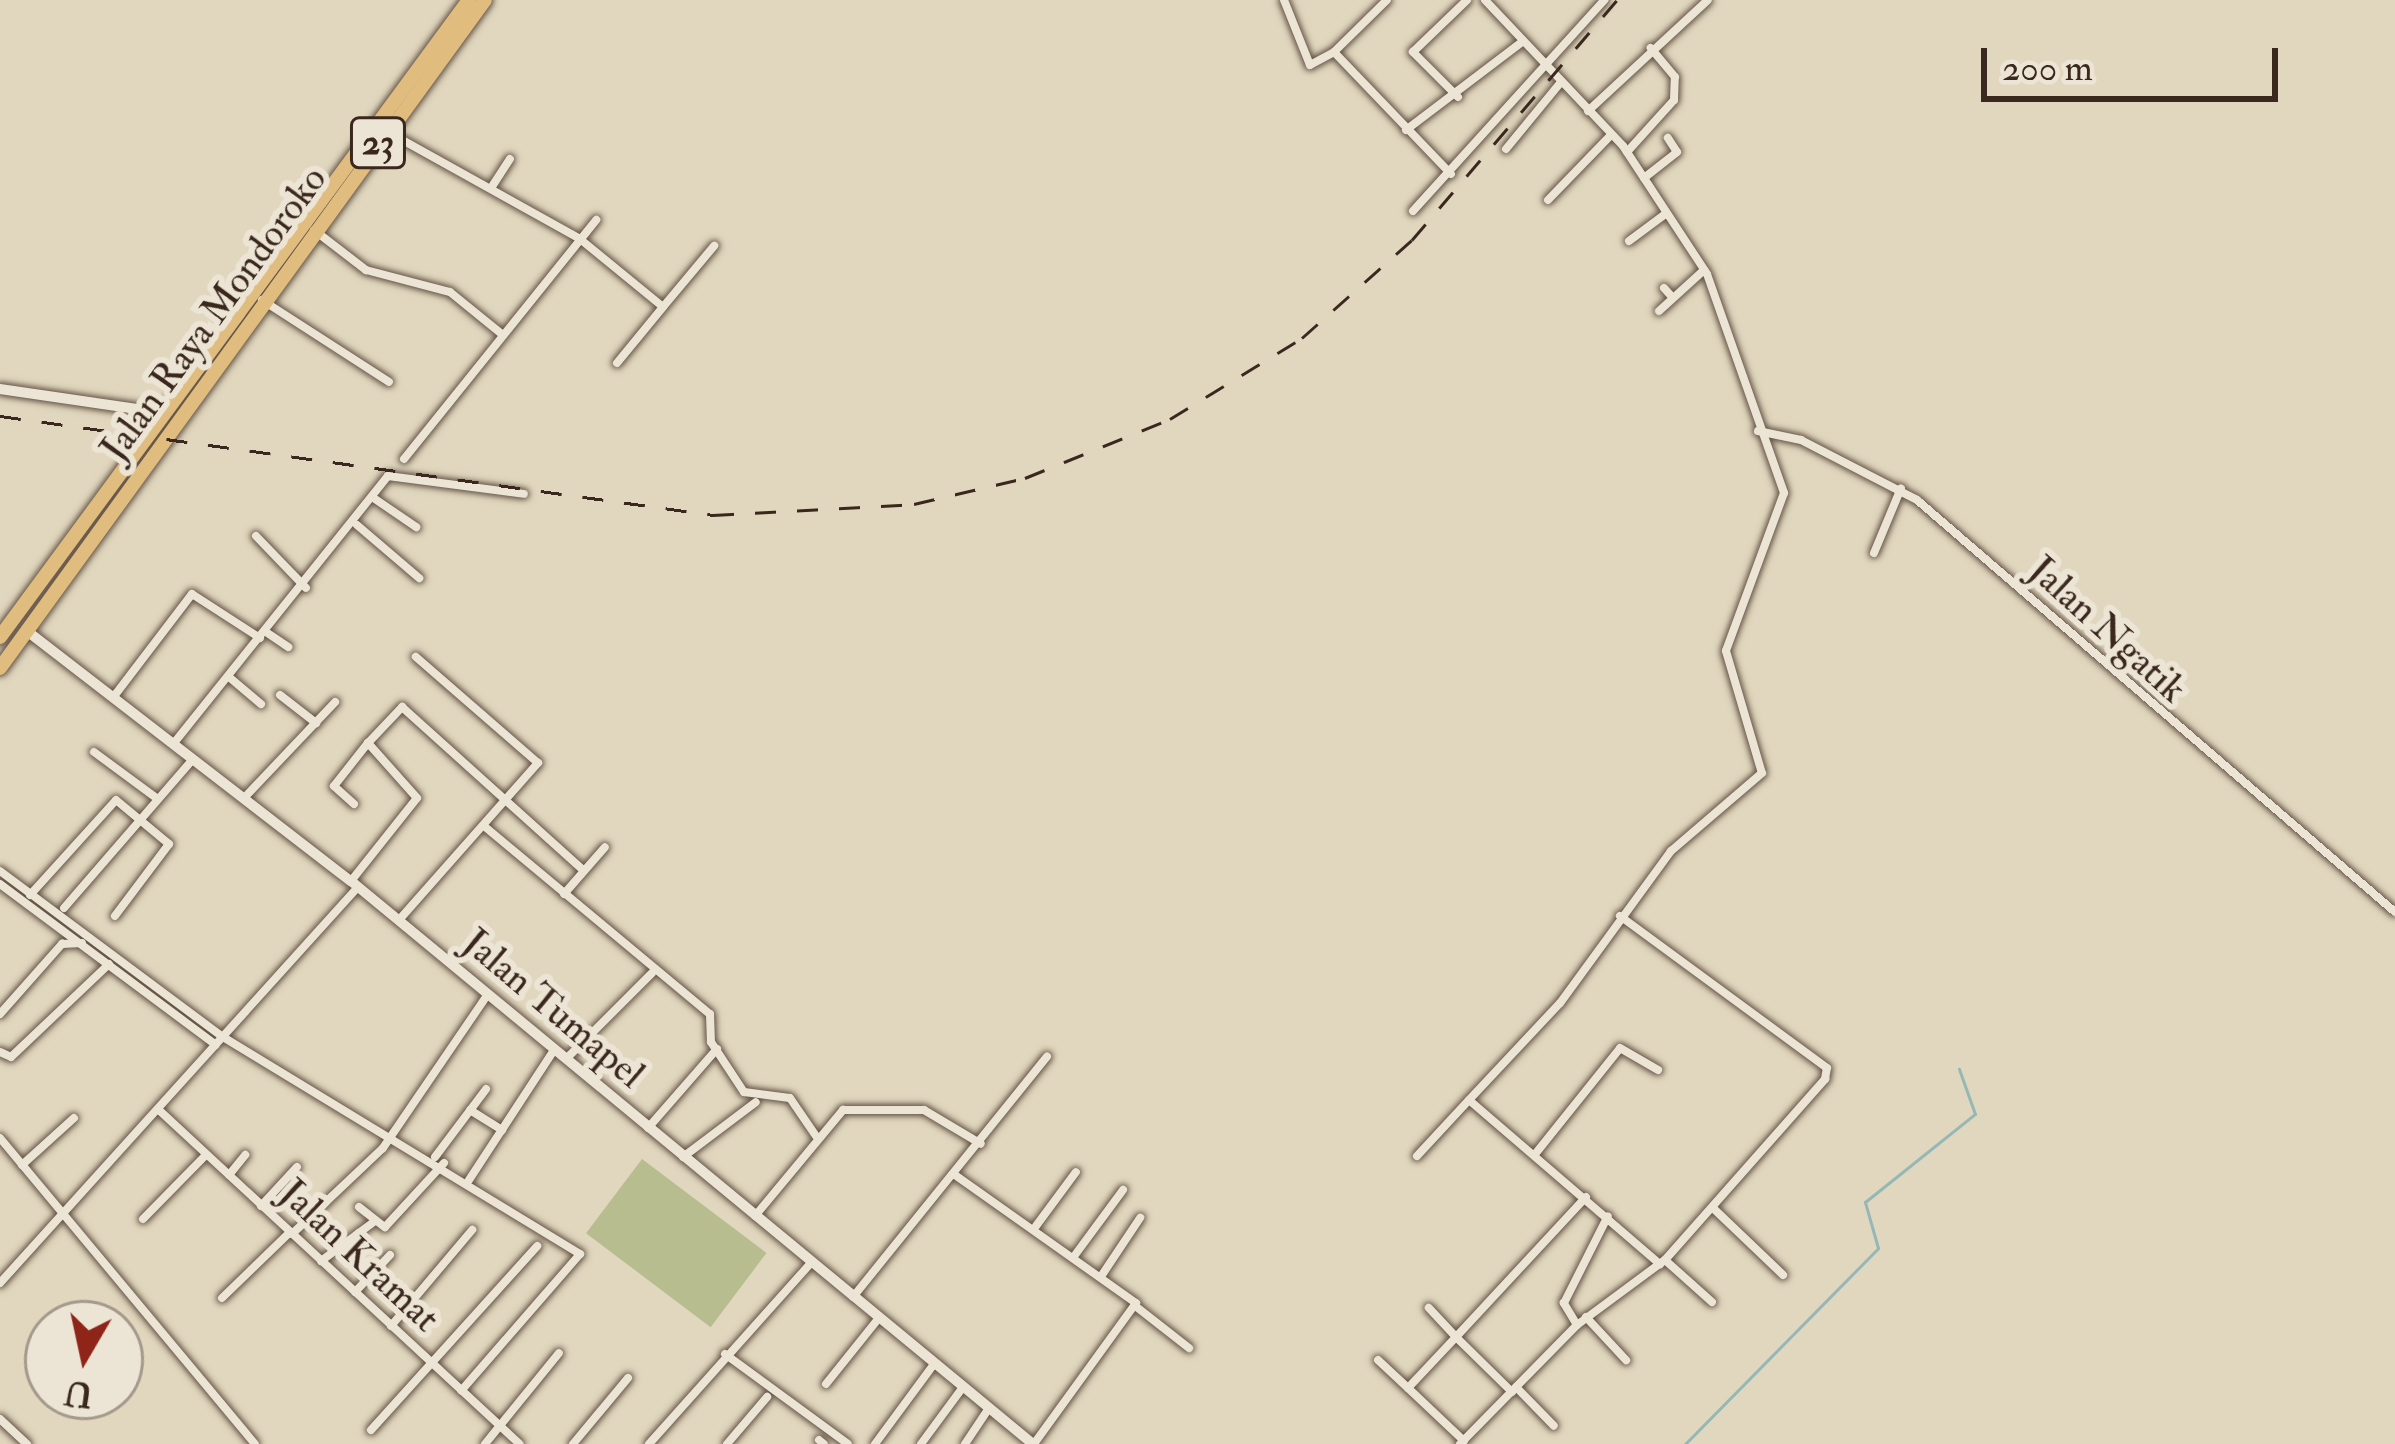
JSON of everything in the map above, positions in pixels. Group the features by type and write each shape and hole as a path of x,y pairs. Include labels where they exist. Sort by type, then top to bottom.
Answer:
{"highway":[{"name":"Jalan Raya Mondoroko","path":"0,668 469,0"},
{"name":"Jalan Raya Mondoroko","path":"0,637 5,619 312,229 485,0"},
{"path":"87,517 102,528"}],"street":[{"path":"1284,0 1310,65 1334,52 1387,0"},
{"path":"1458,97 1413,52 1467,0"},
{"path":"1417,1156 1560,1003 1620,916 1708,812 1765,764 1726,651 1785,501 1704,270 1627,152 1485,0"},
{"path":"1413,211 1604,0"},
{"path":"1588,111 1708,0"},
{"path":"1406,130 1458,97 1522,42"},
{"path":"1627,152 1674,100 1675,76 1650,49"},
{"path":"1334,52 1450,174"},
{"path":"1506,149 1561,82"},
{"path":"387,131 493,185 580,239 663,307"},
{"path":"1548,200 1611,135"},
{"path":"1644,178 1677,152 1668,138"},
{"path":"493,185 511,159"},
{"path":"1629,241 1664,215"},
{"path":"404,459 596,220"},
{"path":"312,229 366,270 450,292 502,334"},
{"path":"617,363 714,247"},
{"path":"1659,311 1704,270"},
{"path":"264,288 388,382"},
{"path":"1664,288 1673,298"},
{"path":"0,389 164,413"},
{"name":"Jalan Ngatik","path":"1758,431 1900,488 2395,911"},
{"path":"174,743 357,525 389,476 524,494"},
{"path":"1874,553 1900,488"},
{"path":"376,499 416,527"},
{"path":"357,525 418,578"},
{"path":"256,536 306,588"},
{"path":"115,695 192,594 287,647"},
{"name":"Jalan Tumapel","path":"27,631 399,920 1033,1444"},
{"path":"399,920 508,801 537,760 416,657"},
{"path":"230,677 261,704"},
{"path":"280,695 316,724"},
{"path":"244,796 335,702"},
{"path":"354,804 334,786 368,743 406,709 584,870"},
{"path":"0,1283 160,1111 354,884 417,798 368,743"},
{"path":"94,752 155,797"},
{"path":"64,908 155,797 194,758"},
{"path":"30,896 107,801 169,846 115,916"},
{"path":"484,826 652,973 710,1014 716,1048 758,1102"},
{"path":"564,894 604,848"},
{"path":"0,871 220,1041"},
{"path":"0,884 220,1041 393,1131 577,1258 461,1391"},
{"path":"1378,1360 1462,1443 1577,1324 1663,1262 1827,1068 1620,916"},
{"path":"0,1014 62,944 84,940"},
{"path":"0,1052 11,1057 109,964"},
{"path":"566,1059 652,973"},
{"path":"222,1298 384,1145 488,993"},
{"path":"648,1128 716,1048"},
{"path":"1536,1153 1620,1048 1658,1070"},
{"path":"469,1180 554,1050"},
{"path":"852,1298 1047,1057"},
{"path":"435,1157 486,1089"},
{"path":"683,1157 758,1102 790,1098 816,1136"},
{"path":"1468,1100 1712,1302"},
{"path":"754,1217 816,1136 843,1110 903,1106 981,1144"},
{"path":"470,1110 502,1130"},
{"name":"Jalan Kramat","path":"160,1111 519,1444"},
{"path":"22,1165 74,1118"},
{"path":"0,1138 255,1444"},
{"path":"143,1220 206,1155"},
{"path":"229,1175 245,1155"},
{"path":"359,1207 387,1226 442,1166"},
{"path":"261,1206 297,1167"},
{"path":"1036,1226 1076,1172"},
{"path":"955,1175 1036,1226 1189,1348"},
{"path":"1075,1255 1123,1190"},
{"path":"1408,1388 1586,1197"},
{"path":"1713,1208 1784,1275"},
{"path":"1577,1324 1564,1303 1608,1216"},
{"path":"1102,1275 1140,1218"},
{"path":"321,1261 375,1221"},
{"path":"391,1326 472,1230"},
{"path":"371,1430 537,1246"},
{"path":"355,1292 390,1255"},
{"path":"649,1444 812,1263"},
{"path":"1033,1444 1137,1308"},
{"path":"1429,1308 1554,1426"},
{"path":"1586,1318 1626,1360"},
{"path":"826,1384 878,1319"},
{"path":"485,1444 502,1429 559,1353"},
{"path":"722,1359 848,1444"},
{"path":"875,1444 934,1364"},
{"path":"573,1444 628,1378"},
{"path":"921,1444 963,1387"},
{"path":"727,1444 766,1396"},
{"path":"965,1444 989,1408"},
{"path":"0,1419 27,1444"}],"green space":[{"path":"642,1159 767,1253 711,1327 586,1233"}],"waterway":[{"path":"1685,1444 1878,1248 1865,1202 1975,1114 1959,1069"}],"railway":[{"path":"0,416 713,515 914,504 1025,478 1170,419 1302,338 1412,240 1617,0"}]}
